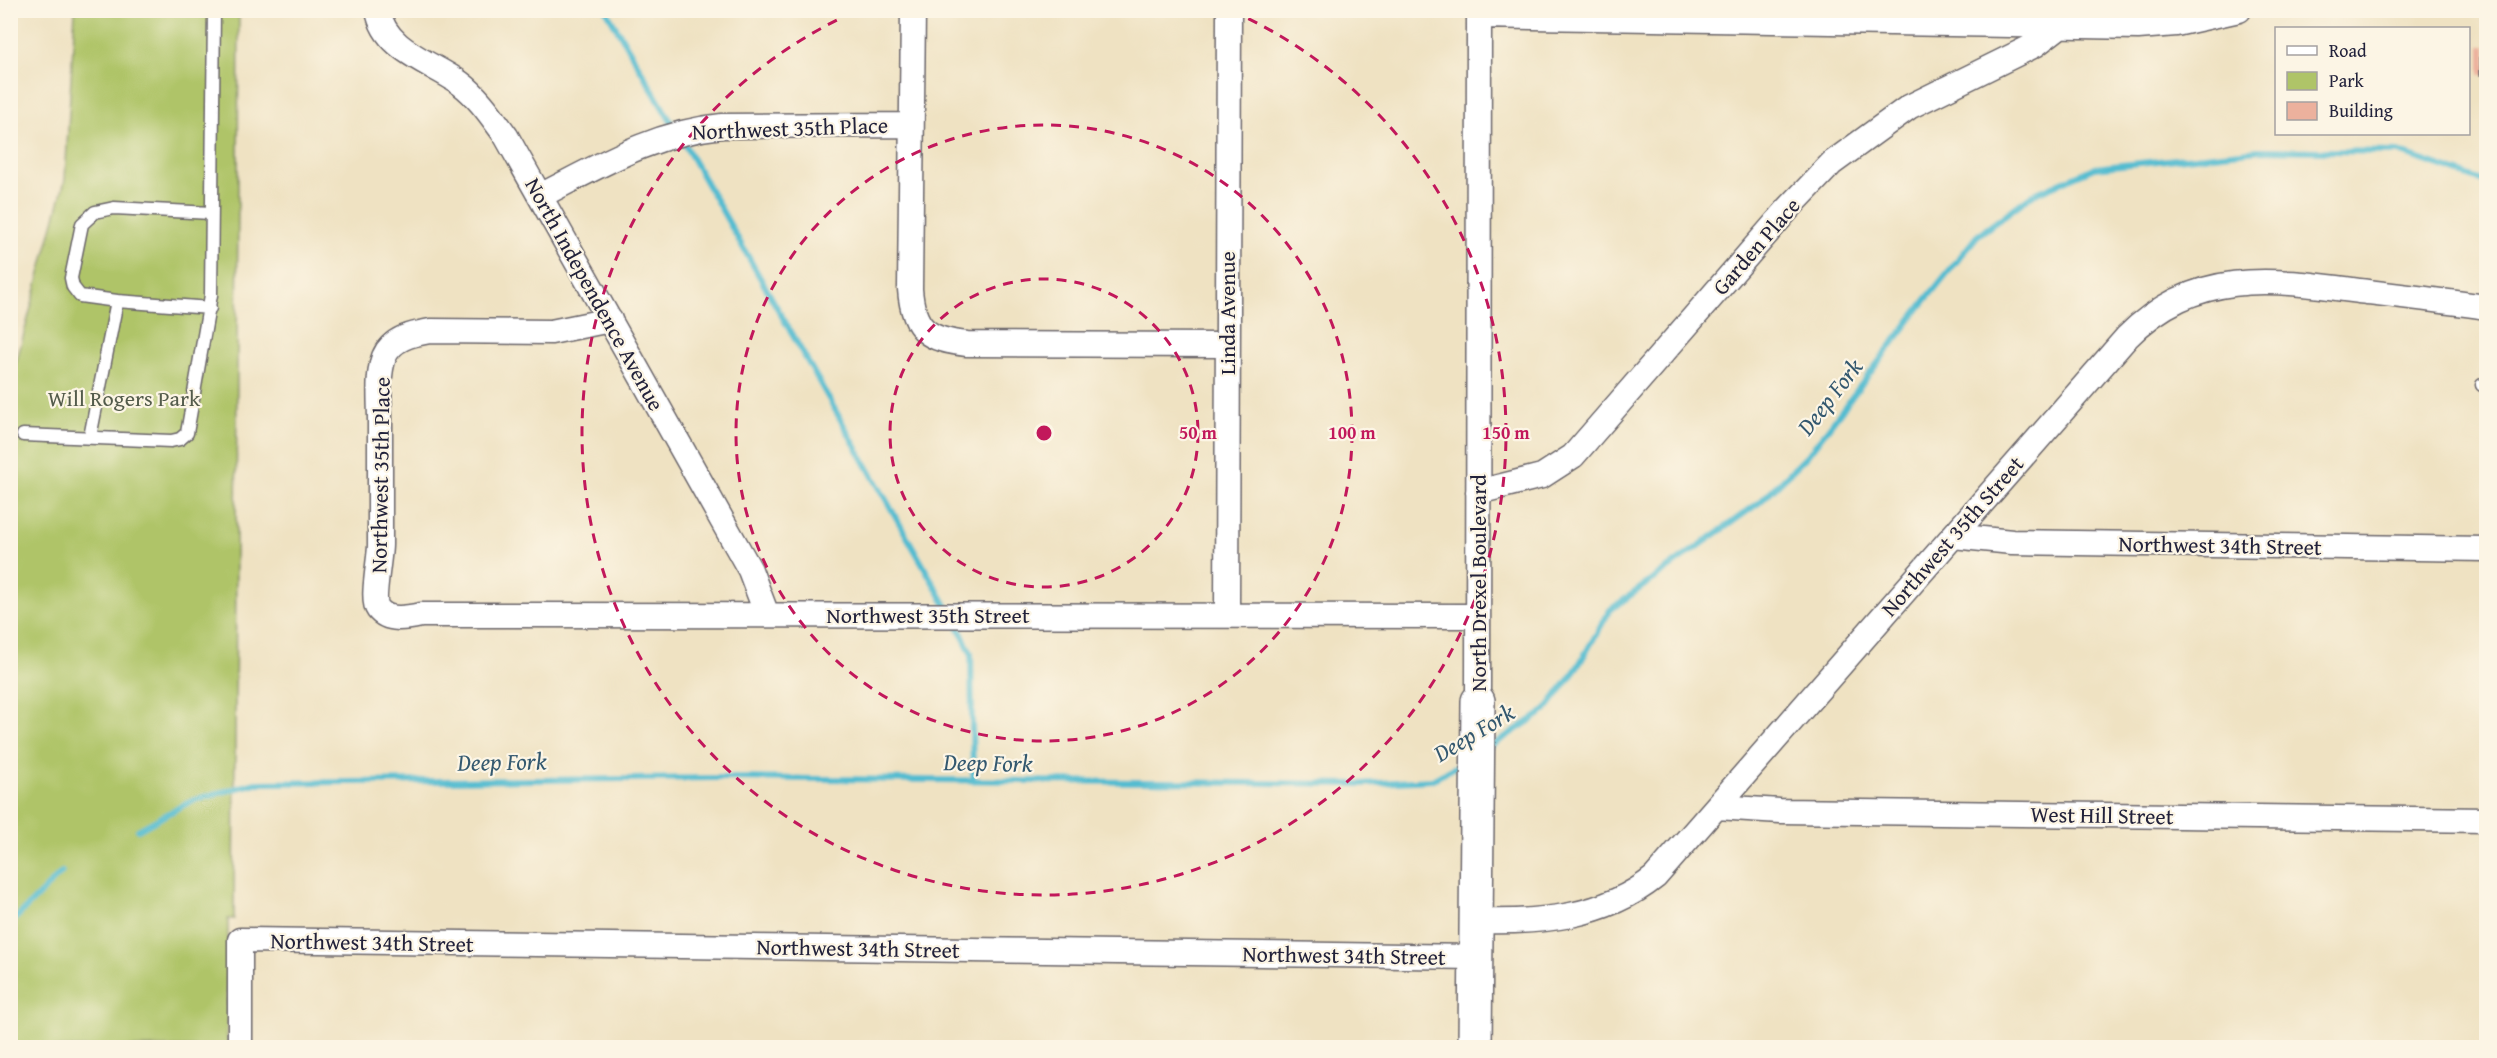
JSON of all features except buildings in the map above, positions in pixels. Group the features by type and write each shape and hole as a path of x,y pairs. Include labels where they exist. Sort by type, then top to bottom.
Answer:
{"street":[{"name":"North Independence Avenue","path":"378,10 383,27 391,38 460,83 486,108 506,136 750,570 767,615"},
{"path":"913,10 911,307 928,335 938,340 967,344 1227,345"},
{"name":"Linda Avenue","path":"1227,615 1229,10"},
{"path":"1479,13 2138,27 2176,24 2239,10"},
{"name":"North Drexel Boulevard","path":"1475,1047 1479,13"},
{"name":"Garden Place","path":"1478,492 1542,476 1573,456 1806,188 1852,146 1909,107 2035,45 2061,26"},
{"name":"Northwest 35th Place","path":"540,196 656,139 692,129 733,125 911,125"},
{"name":"Northwest 35th Street","path":"1475,921 1499,922 1565,916 1597,910 1635,894 1655,877 2127,337 2142,321 2175,300 2224,284 2265,282 2307,284 2487,307"},
{"name":"Northwest 35th Place","path":"380,611 374,599 380,559 380,390 383,363 390,348 398,340 411,334 430,331 551,332 610,320"},
{"name":"Northwest 34th Street","path":"1953,536 2012,542 2487,549"},
{"name":"Northwest 35th Street","path":"380,611 394,617 405,618 421,615 1478,616"},
{"name":"West Hill Street","path":"1717,807 1780,811 2487,820"},
{"name":"Northwest 34th Street","path":"240,1047 240,940 1475,957"}],"lane":[{"path":"23,435 171,441 187,433 210,308 214,10"},
{"path":"210,308 80,296 73,287 71,278 82,224 94,212 114,208 211,213"},
{"path":"90,437 117,301"}],"green space":[{"name":"Will Rogers Park","path":"75,11 239,11 234,919 228,919 227,1047 11,1048 11,382 65,180"}],"waterway":[{"path":"606,10 675,129"},
{"path":"682,140 948,609"},
{"name":"Deep Fork","path":"1488,748 1545,711 1577,668 1610,610 1760,502 1807,456 1977,236 2032,195 2094,168 2259,150 2398,152 2486,182"},
{"path":"955,620 971,653 973,781"},
{"name":"Deep Fork","path":"138,830 193,800 256,783 716,778 1361,784 1432,780 1466,761"},
{"name":"Deep Fork","path":"10,924 62,872"}]}
